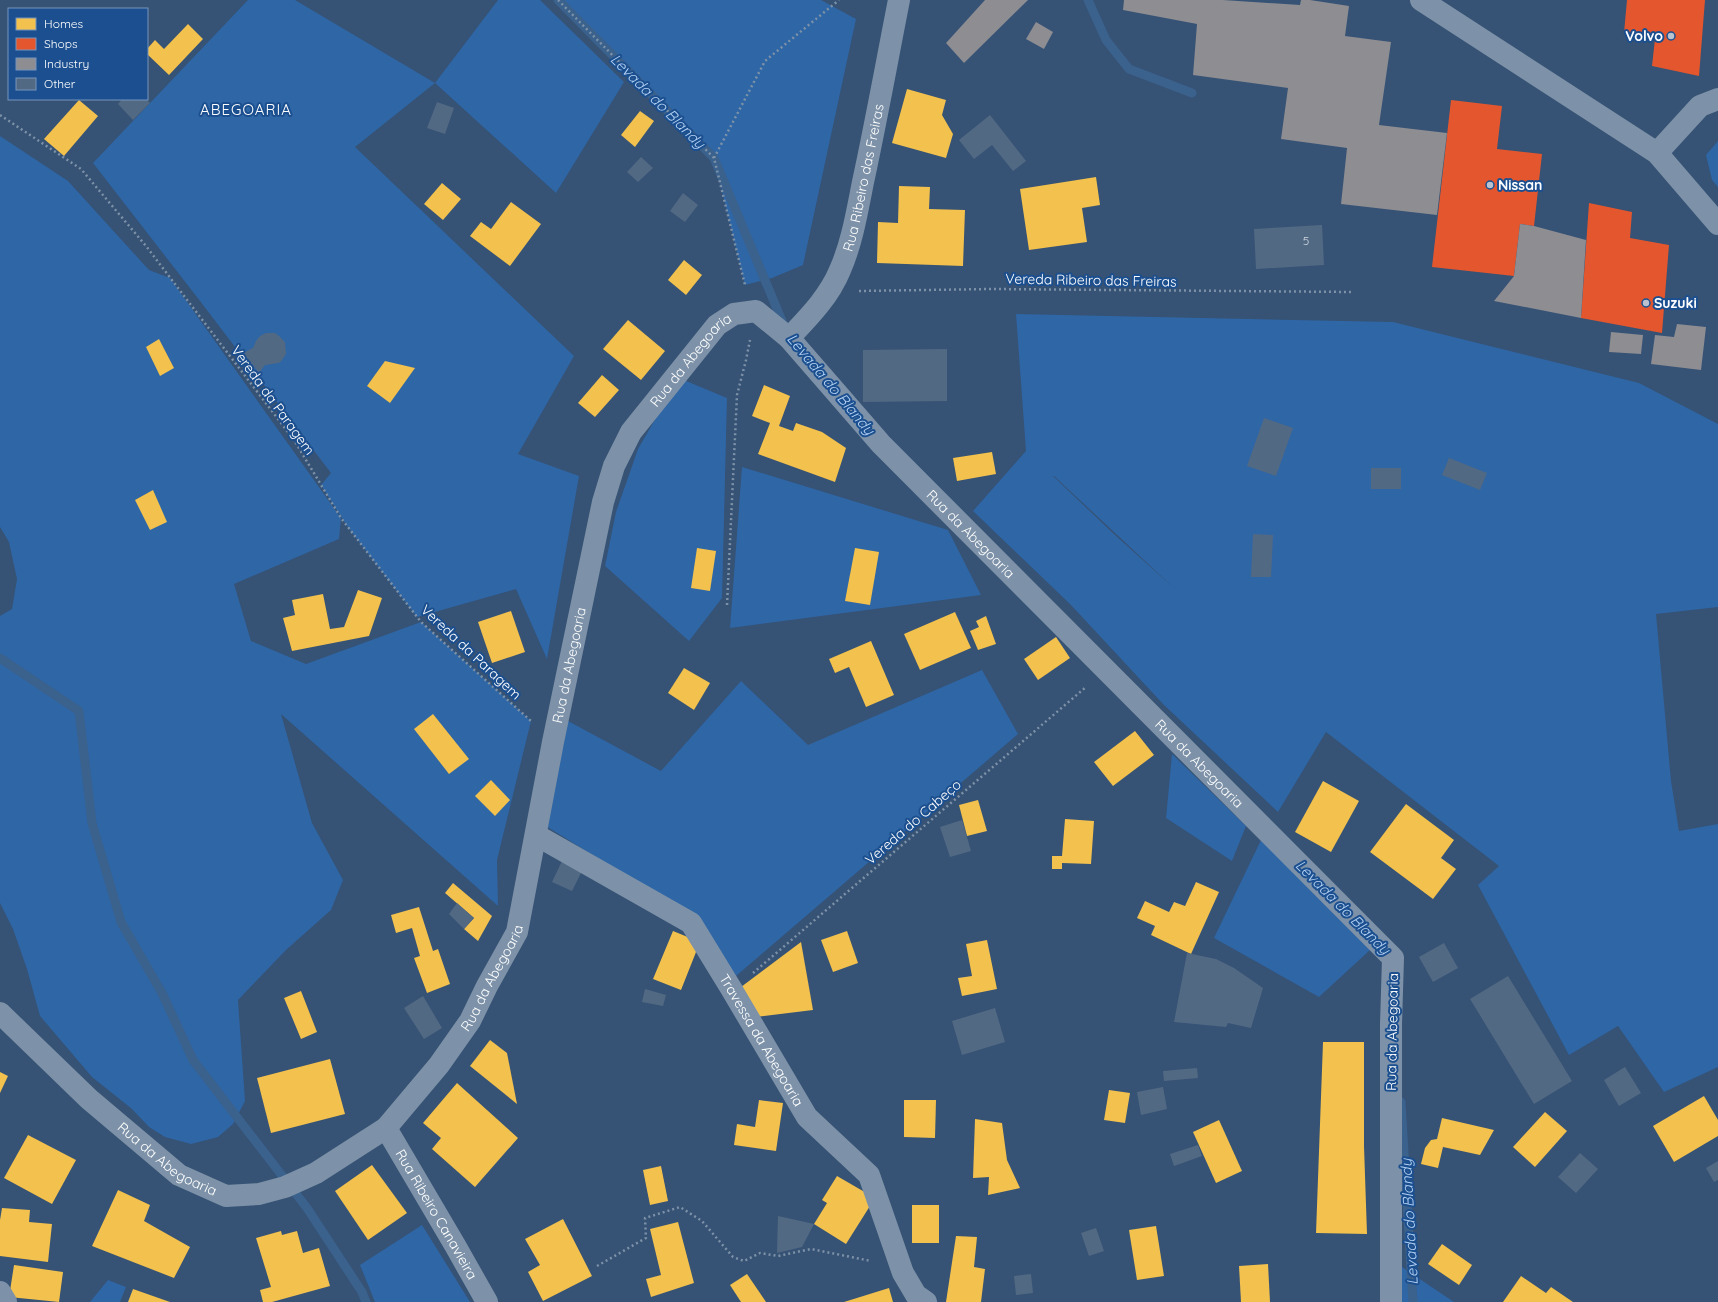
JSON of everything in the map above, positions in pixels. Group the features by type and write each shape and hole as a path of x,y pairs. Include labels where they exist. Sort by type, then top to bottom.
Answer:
{"street":[{"name":"Rua Ribeiro das Freiras","path":"789,338 812,314 828,292 840,271 851,237 870,153 899,0"},
{"path":"1421,0 1657,153 1718,224"},
{"path":"1657,153 1700,106 1718,99"},
{"name":"Rua da Abegoaria","path":"0,1013 89,1099 179,1175 226,1196 259,1194 285,1187 316,1173 386,1128 439,1065 470,1021 486,986 517,932 553,742 603,502 614,466 631,432 717,325 734,314 756,311 789,338 881,444 1393,958 1391,1024 1392,1302"},
{"name":"Travessa da Abegoaria","path":"536,834 691,923 807,1117 869,1175 903,1273 916,1295 926,1302"},
{"name":"Rua Ribeiro Canavieira","path":"386,1128 487,1302"},
{"path":"0,1292 6,1302"}],"path":[{"path":"558,0 714,158 745,285 756,311 746,360 736,395 727,605"},
{"path":"714,158 765,61 839,0"},
{"name":"Vereda da Paragem","path":"0,115 81,169 146,246 294,440 341,518 420,622 553,742"},
{"name":"Vereda Ribeiro das Freiras","path":"828,292 992,289 1353,292"},
{"name":"Vereda do Cabeço","path":"732,990 1106,670"},
{"path":"598,1266 646,1238 645,1218 680,1207 702,1221 733,1257 744,1261 760,1253 778,1256 811,1249 886,1264 903,1273"}],"shaded area":[{"path":"248,0 295,0 435,83 355,147 574,356 518,454 579,476 547,659 516,589 417,617 347,526 321,485 331,473 93,163"},
{"path":"498,0 540,0 624,82 556,193 435,83"},
{"path":"558,0 821,0 856,19 803,265 772,278 745,285 714,158"},
{"path":"0,136 68,181 149,270 170,278 341,518 339,539 234,584 251,641 306,664 421,622 531,721 497,860 498,906 281,714 312,823 343,880 331,910 286,950 238,1000 245,1101 233,1124 218,1137 191,1144 165,1137 149,1127 132,1109 92,1077 40,1016 27,969 13,929 0,903 0,616 12,609 17,579 9,542 0,527"},
{"path":"1718,141 1718,187 1712,180 1706,155"},
{"path":"1016,314 1393,322 1639,383 1718,424 1718,607 1656,614 1671,781 1679,831 1718,824 1718,1067 1664,1092 1618,1026 1569,1055 1478,885 1499,866 1326,732 1278,812 1164,705 1070,604 973,511 1026,451","holes":["1054,476 1175,589 1115,535"]},
{"path":"679,378 727,398 722,598 689,641 605,566 616,512 638,449"},
{"path":"742,467 948,530 981,595 730,628"},
{"path":"982,670 1018,734 736,976 699,921 541,823 568,721 661,771 741,681 808,745"},
{"path":"1172,754 1246,826 1232,861 1166,818"},
{"path":"1261,840 1370,950 1319,997 1214,938"},
{"path":"422,1225 470,1302 375,1302 360,1265"},
{"path":"1396,1263 1454,1302 1399,1302"},
{"path":"108,1280 126,1287 120,1302 90,1302"}],"building: Homes":[{"path":"188,24 203,39 169,75 148,55 148,48 155,40 164,49"},
{"path":"907,89 946,100 942,115 953,134 946,158 892,143"},
{"path":"79,100 98,116 64,156 44,139"},
{"path":"640,111 654,121 635,147 621,135"},
{"path":"1096,177 1100,205 1082,208 1087,242 1029,250 1020,189"},
{"path":"442,183 461,199 443,220 424,204"},
{"path":"899,186 930,187 929,209 965,210 963,266 877,263 878,222 898,223"},
{"path":"511,202 541,224 510,266 470,236 481,222 491,229"},
{"path":"684,260 702,275 686,295 668,280"},
{"path":"628,320 665,351 641,380 603,349"},
{"path":"159,339 174,368 160,376 146,347"},
{"path":"385,361 415,368 390,403 367,386"},
{"path":"602,375 619,390 595,417 578,403"},
{"path":"764,385 790,396 779,426 793,431 796,423 822,432 846,448 835,482 758,454 770,423 752,416"},
{"path":"992,452 996,474 957,481 953,458"},
{"path":"153,490 167,522 150,530 135,500"},
{"path":"697,548 716,551 710,591 691,588"},
{"path":"855,548 879,552 870,605 845,601"},
{"path":"358,590 382,598 369,636 292,651 283,618 295,615 292,600 323,594 330,629 344,627"},
{"path":"511,611 525,652 492,663 478,622"},
{"path":"955,612 971,648 920,670 904,634"},
{"path":"986,616 996,644 978,650 970,631 979,627 976,621"},
{"path":"1056,637 1070,658 1038,680 1024,659"},
{"path":"871,641 894,695 866,707 849,667 835,673 829,659"},
{"path":"684,668 710,683 694,710 668,693"},
{"path":"433,714 469,759 449,774 414,729"},
{"path":"1135,731 1154,755 1113,786 1094,762"},
{"path":"491,780 510,800 495,816 475,796"},
{"path":"1323,781 1359,801 1331,852 1295,832"},
{"path":"978,800 987,831 967,836 959,805"},
{"path":"1406,804 1454,840 1441,858 1456,869 1433,899 1370,852"},
{"path":"1065,819 1094,821 1091,864 1062,863 1062,869 1052,869 1052,856 1062,856"},
{"path":"1196,882 1219,892 1191,954 1151,935 1155,926 1137,918 1145,901 1169,912 1174,902 1185,906"},
{"path":"453,883 492,916 478,941 464,929 474,918 445,893"},
{"path":"419,907 433,951 438,949 450,984 427,993 414,958 420,956 412,928 396,933 391,915"},
{"path":"673,931 700,942 681,990 653,979"},
{"path":"847,931 858,963 833,972 821,940"},
{"path":"987,940 997,989 962,996 958,978 972,976 966,944"},
{"path":"801,942 813,1010 755,1017 737,990"},
{"path":"301,991 317,1032 301,1039 284,998"},
{"path":"490,1040 507,1053 517,1104 470,1066"},
{"path":"1323,1042 1364,1042 1364,1146 1367,1234 1316,1233"},
{"path":"330,1059 345,1114 271,1133 257,1078"},
{"path":"0,1072 8,1076 0,1093"},
{"path":"457,1083 518,1138 475,1187 432,1149 441,1138 423,1123"},
{"path":"1109,1090 1130,1093 1125,1123 1104,1120"},
{"path":"1704,1096 1718,1120 1718,1136 1674,1162 1653,1126"},
{"path":"759,1100 783,1103 776,1151 734,1145 737,1124 755,1127"},
{"path":"904,1100 936,1100 935,1138 904,1137"},
{"path":"1545,1112 1567,1131 1535,1167 1513,1147"},
{"path":"1442,1118 1494,1130 1480,1155 1443,1147 1438,1168 1421,1164 1425,1148 1431,1140 1437,1139"},
{"path":"975,1119 1002,1123 1007,1160 1020,1188 988,1195 989,1177 973,1178"},
{"path":"1219,1120 1242,1171 1216,1183 1193,1132"},
{"path":"28,1135 76,1160 52,1204 4,1178"},
{"path":"372,1165 407,1213 368,1240 335,1191"},
{"path":"661,1166 668,1201 650,1205 643,1170"},
{"path":"837,1176 875,1198 846,1244 814,1224 827,1203 822,1200"},
{"path":"118,1190 150,1205 144,1221 190,1247 174,1278 92,1246"},
{"path":"912,1205 939,1205 939,1243 912,1243"},
{"path":"2,1208 30,1210 29,1222 52,1224 48,1262 0,1256 0,1220"},
{"path":"563,1219 592,1276 543,1301 528,1272 540,1265 525,1239"},
{"path":"678,1222 694,1283 651,1297 646,1279 661,1275 650,1229"},
{"path":"1156,1226 1164,1276 1137,1280 1129,1230"},
{"path":"281,1231 282,1235 297,1231 303,1253 319,1248 330,1286 272,1302 263,1302 260,1290 271,1287 256,1238"},
{"path":"956,1236 977,1237 974,1267 985,1269 981,1302 946,1302"},
{"path":"1442,1244 1472,1265 1459,1285 1428,1264"},
{"path":"1268,1264 1270,1302 1241,1302 1239,1266"},
{"path":"14,1265 63,1272 59,1302 9,1297"},
{"path":"747,1274 766,1302 741,1302 730,1285"},
{"path":"1521,1276 1546,1293 1551,1287 1573,1302 1503,1302"},
{"path":"889,1288 893,1302 844,1302"},
{"path":"133,1289 170,1302 128,1302"}],"building: Shops":[{"name":"Volvo","path":"1627,0 1705,0 1699,76 1652,66 1655,39 1624,33"},
{"name":"Nissan","path":"1451,100 1502,106 1497,149 1542,154 1534,226 1520,224 1514,276 1432,267"},
{"path":"1589,203 1632,212 1630,238 1669,245 1662,333 1581,318"}],"building: Industry":[{"path":"985,0 1028,0 964,63 946,43"},
{"path":"1124,0 1223,0 1300,5 1301,0 1310,0 1349,6 1345,36 1391,42 1379,125 1447,133 1437,215 1341,204 1347,148 1281,139 1288,88 1193,75 1197,24 1123,10"},
{"path":"1036,22 1053,32 1044,49 1026,39"},
{"path":"1520,224 1534,226 1586,240 1581,318 1494,301 1514,276"},
{"path":"1677,324 1706,327 1701,370 1651,364 1655,335 1674,337"},
{"path":"1611,332 1643,335 1641,354 1609,352"}],"building: Other":[{"path":"121,100 147,100 150,103 133,120 118,104"},
{"path":"437,102 454,108 445,134 427,128"},
{"path":"990,115 1026,161 1013,171 992,145 974,159 959,140"},
{"path":"641,157 653,168 638,182 627,172"},
{"path":"683,193 698,205 685,222 670,211"},
{"path":"1322,225 1324,265 1256,269 1254,229"},
{"path":"266,333 275,333 285,342 286,354 279,363 265,365 259,373 243,353 253,348 260,336"},
{"path":"947,349 947,401 863,402 863,350"},
{"path":"1264,418 1293,428 1276,476 1247,466"},
{"path":"1449,458 1487,473 1480,490 1442,475"},
{"path":"1371,468 1401,468 1401,489 1371,489"},
{"path":"1253,534 1273,535 1271,577 1251,577"},
{"path":"962,820 971,851 950,857 940,827"},
{"path":"562,861 582,871 572,891 552,882"},
{"path":"457,903 474,918 464,929 449,914"},
{"path":"1444,943 1458,968 1433,982 1419,957"},
{"path":"1187,953 1216,959 1234,968 1263,988 1251,1028 1228,1023 1226,1027 1174,1022"},
{"path":"1508,976 1572,1081 1534,1104 1470,999"},
{"path":"645,989 666,995 663,1006 642,1002"},
{"path":"423,996 442,1028 424,1039 404,1008"},
{"path":"995,1008 1005,1042 962,1055 952,1021"},
{"path":"1625,1067 1641,1093 1619,1106 1604,1080"},
{"path":"1197,1068 1198,1078 1164,1081 1163,1071"},
{"path":"1163,1087 1167,1109 1141,1115 1137,1092"},
{"path":"1198,1145 1202,1156 1174,1166 1170,1154"},
{"path":"1580,1153 1598,1169 1576,1193 1558,1177"},
{"path":"1718,1161 1718,1180 1714,1182 1706,1168"},
{"path":"778,1216 814,1224 802,1247 777,1253"},
{"path":"1096,1228 1104,1251 1089,1256 1081,1233"},
{"path":"1031,1274 1033,1293 1016,1295 1014,1276"}],"waterway":[{"name":"Levada do Blandy","path":"558,0 714,158 785,328"},
{"path":"1088,0 1106,40 1129,69 1192,93"},
{"path":"0,658 79,711 92,823 121,922 162,993 193,1060 307,1208 362,1292 366,1302"},
{"name":"Levada do Blandy","path":"1401,1102 1413,1302"}],"place":[{"name":"Volvo","path":"1671,36"},
{"name":"Nissan","path":"1490,185"},
{"name":"Suzuki","path":"1646,303"}],"district":[{"name":"ABEGOARIA","path":"246,109"}]}
